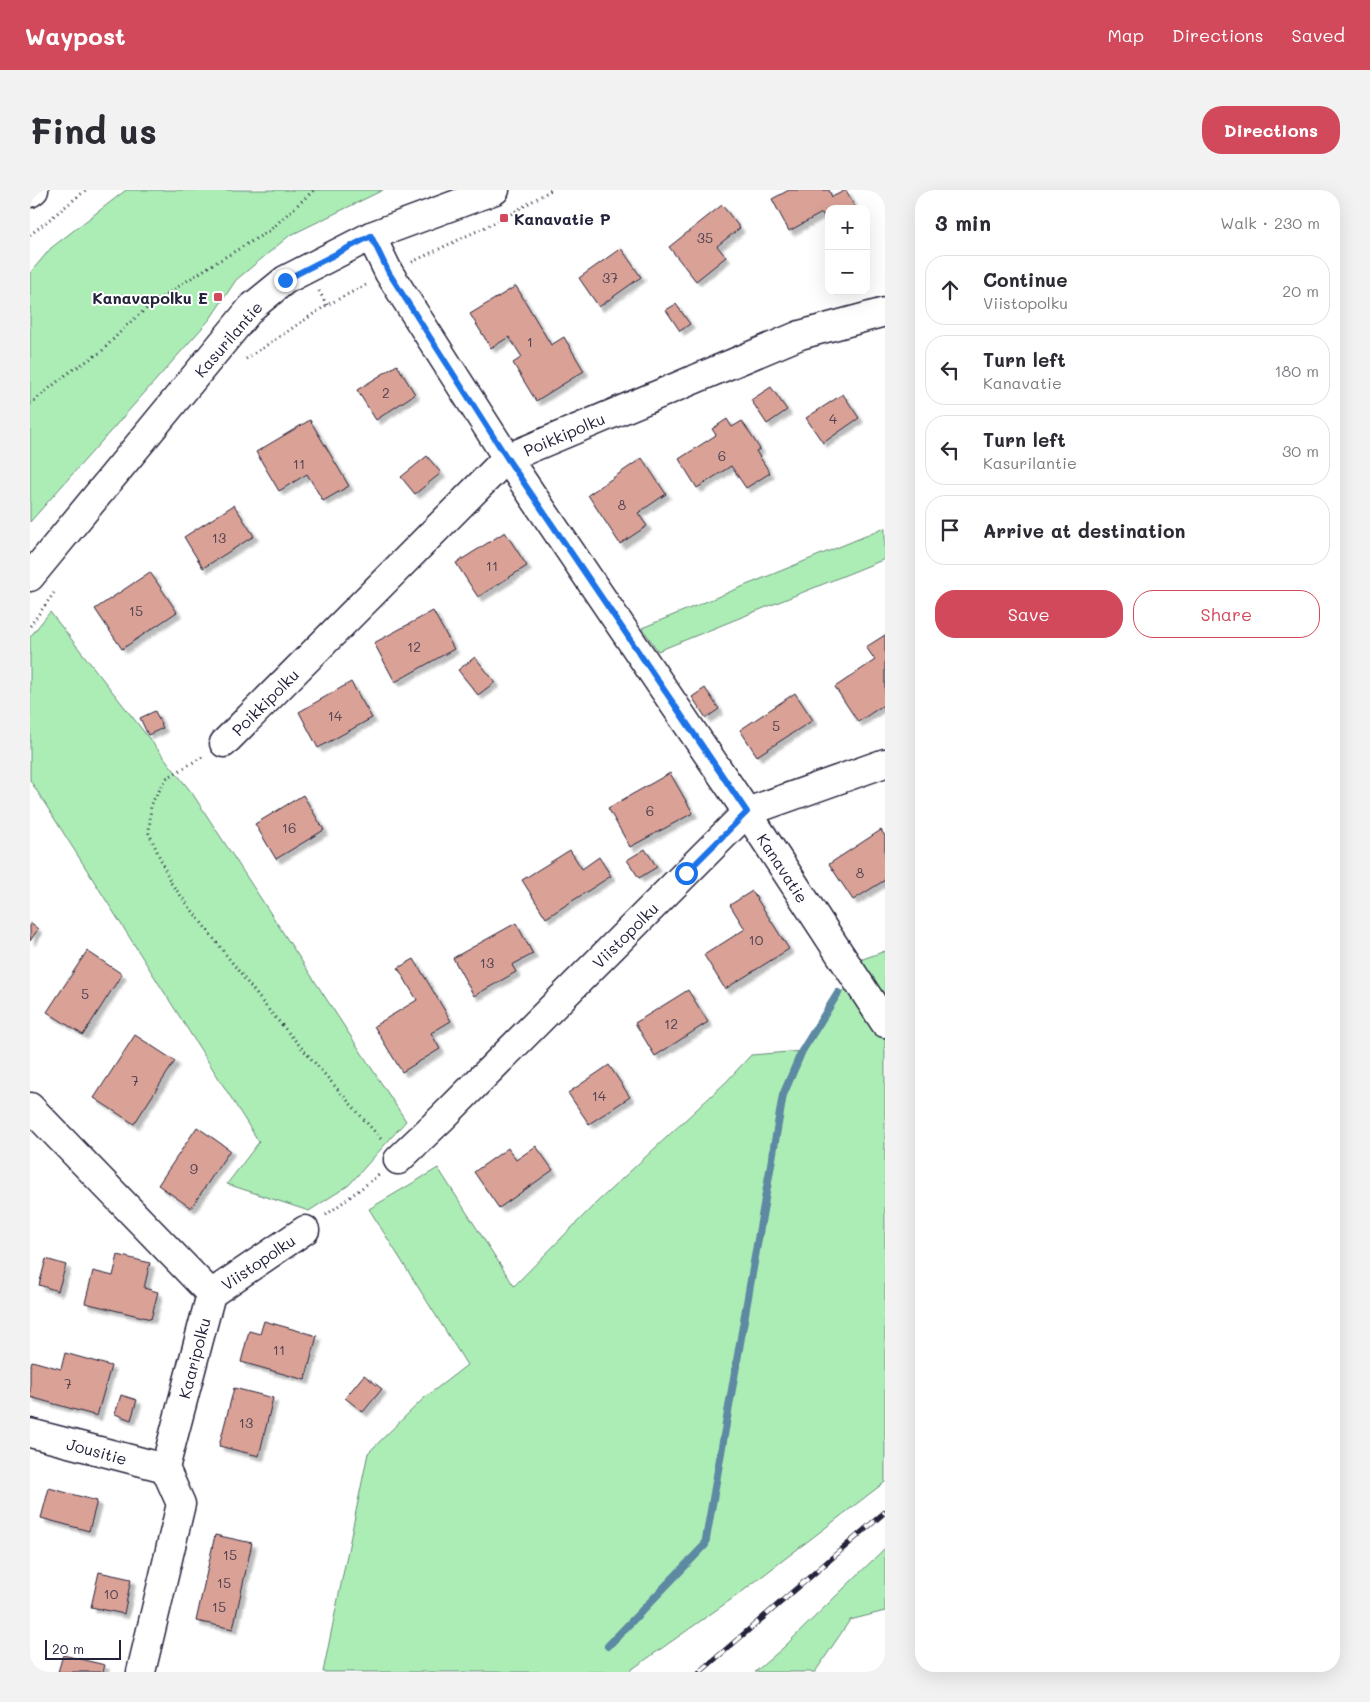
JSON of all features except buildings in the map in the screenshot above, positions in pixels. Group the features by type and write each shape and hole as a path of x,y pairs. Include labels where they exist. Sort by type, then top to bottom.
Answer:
{"street":[{"path":"30,193 34,190"},
{"name":"Kasurilantie","path":"30,577 252,307 285,280 371,236 495,190"},
{"name":"Kanavatie","path":"371,236 389,273 507,458 747,812 885,1022"},
{"name":"Poikkipolku","path":"224,743 507,458 800,335 885,312"},
{"name":"Viistopolku","path":"398,1160 747,812 885,763"},
{"path":"30,1107 211,1294"},
{"name":"Viistopolku","path":"211,1294 305,1230"},
{"name":"Kaaripolku","path":"165,1468 211,1294"},
{"name":"Jousitie","path":"30,1434 165,1468"},
{"path":"142,1672 181,1504 165,1468"}],"path":[{"path":"30,236 86,190"},
{"path":"30,404 68,373 101,352 153,303 269,231 314,190"},
{"path":"242,362 327,305 504,218 551,190"},
{"path":"30,626 56,590"},
{"path":"224,743 167,778 151,804 149,833 172,883 267,1008 398,1160 305,1230"}],"green space":[{"path":"126,190 383,190 289,236 236,280 210,319 30,522 30,273 51,248"},
{"path":"885,528 885,559 658,651 642,628"},
{"path":"50,612 192,793 406,1121 349,1185 309,1211 227,1184 259,1142 30,780 30,637"},
{"path":"885,951 885,1482 739,1594 628,1672 323,1672 368,1453 423,1399 467,1365 369,1209 438,1168 514,1286 595,1204 726,1082 751,1055 802,1051 838,993 859,983 860,960"},
{"path":"885,1548 885,1611 850,1620 815,1672 755,1672 783,1648"}],"waterway":[{"path":"608,1646 705,1545 783,1095 802,1051 838,993"}],"railway":[{"path":"700,1672 885,1512"}],"place":[{"name":"Kanavatie P","path":"504,218"},
{"name":"Kanavapolku E","path":"218,297"}],"route":[{"path":"285,280 371,236 389,273 507,458 747,812 686,873"}]}
